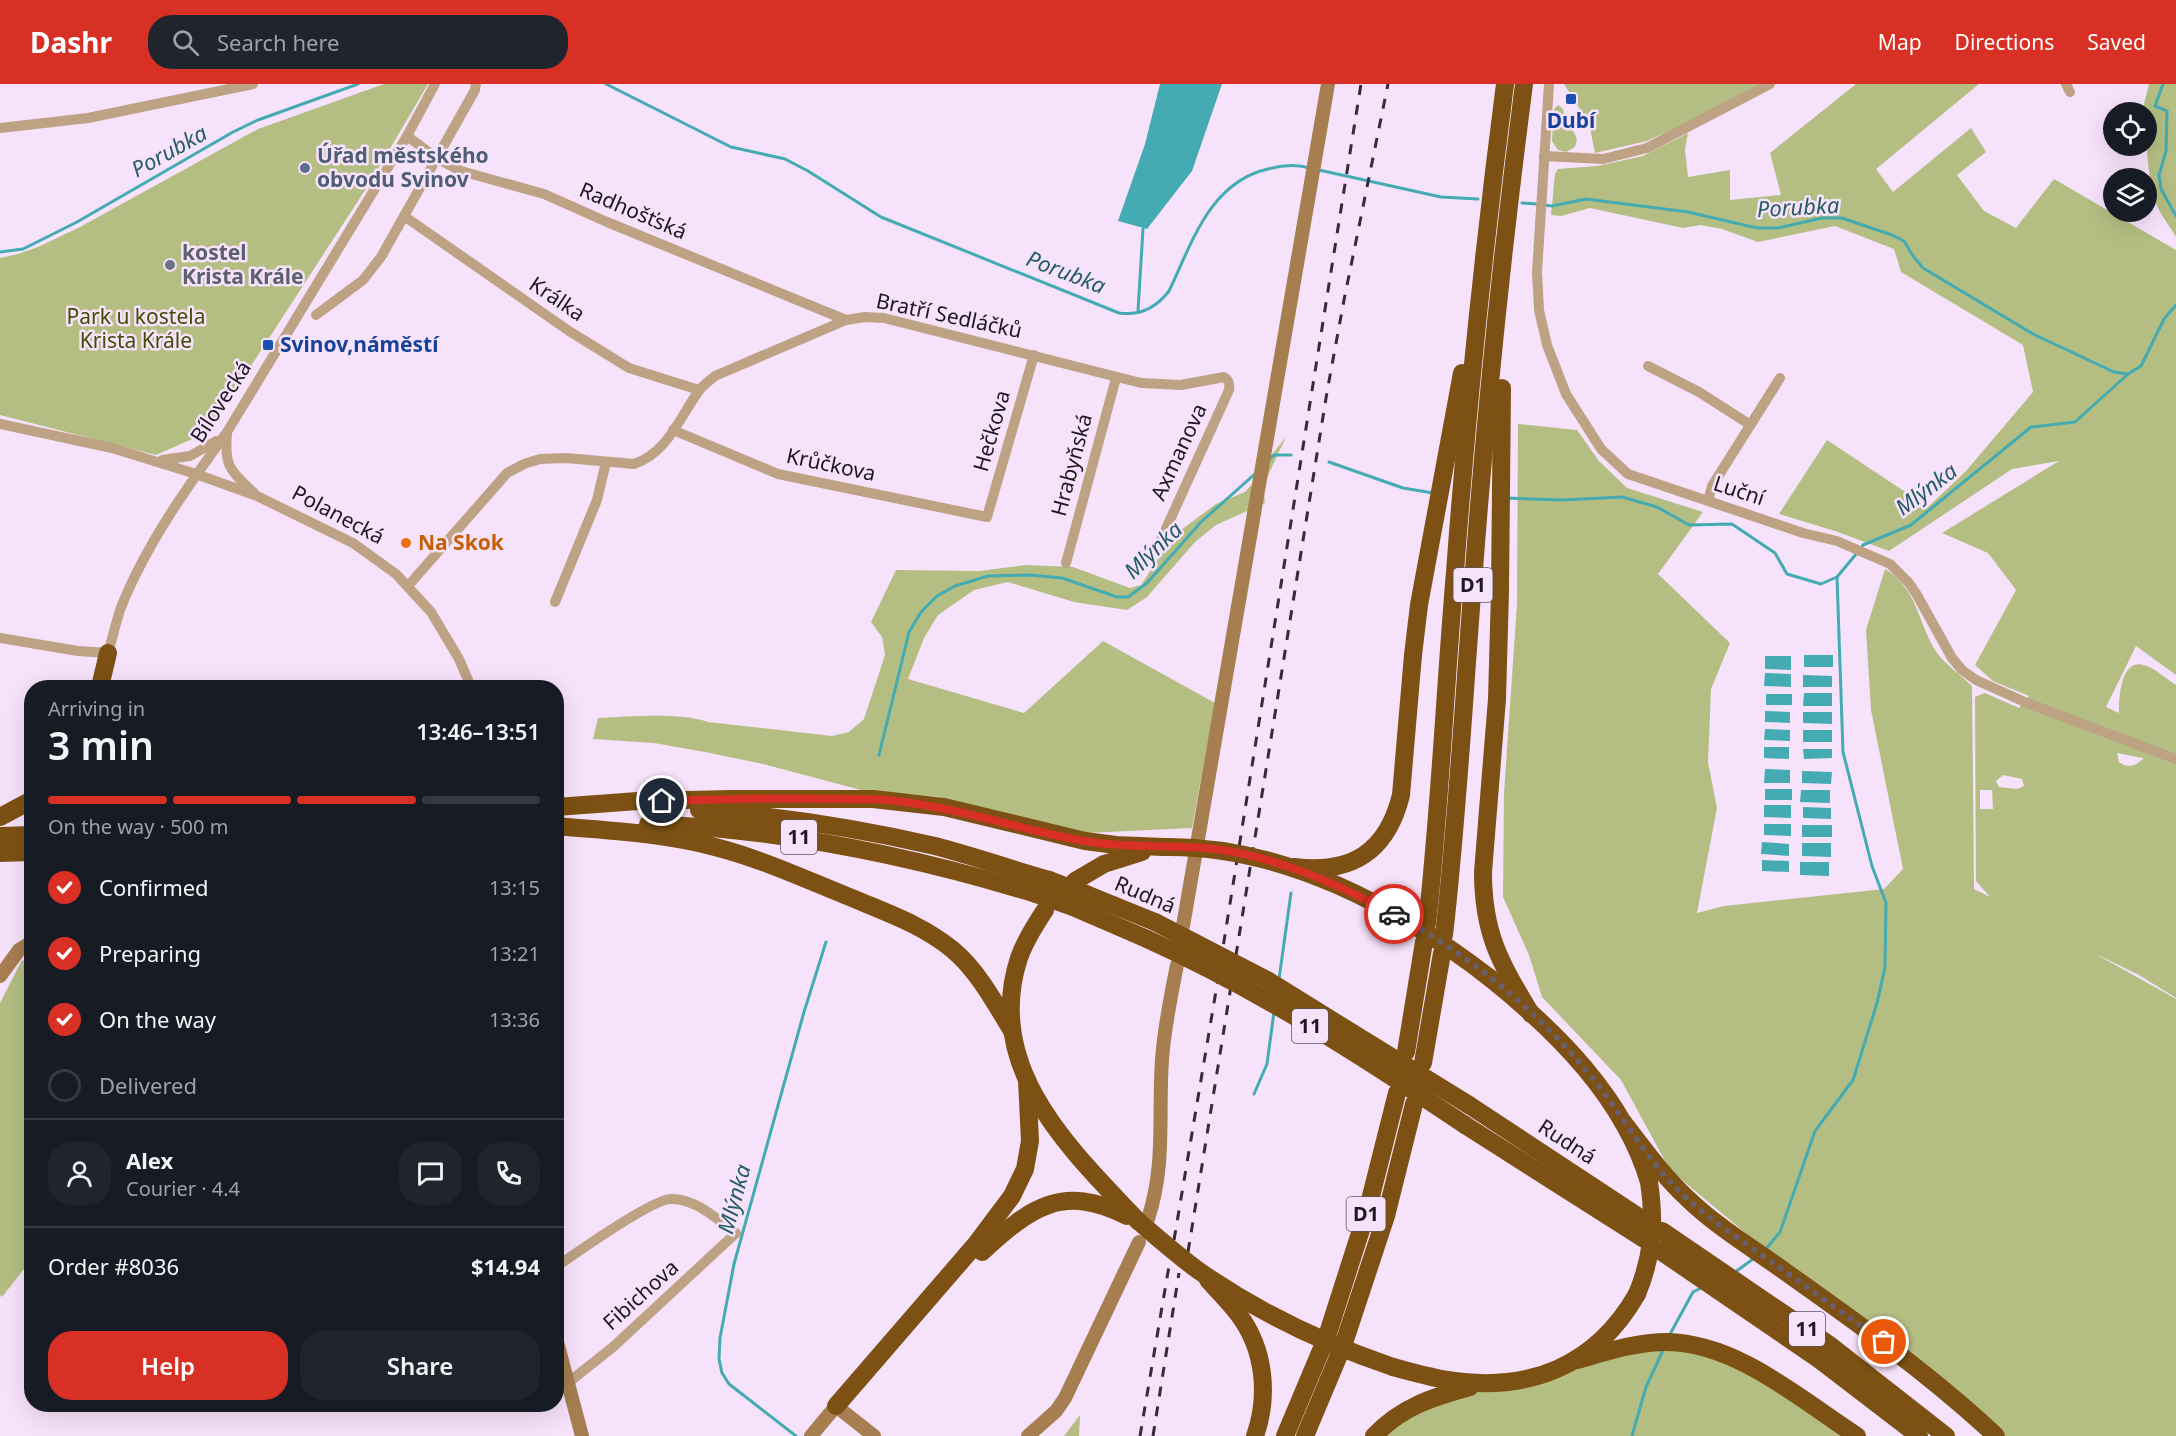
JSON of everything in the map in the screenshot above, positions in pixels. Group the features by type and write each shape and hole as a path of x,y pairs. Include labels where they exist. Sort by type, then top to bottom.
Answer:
{"highway":[{"name":"D1","path":"1423,1063 1443,944 1457,809 1474,569 1506,234 1503,170 1505,84"},
{"name":"D1","path":"1406,1052 1425,933 1438,809 1457,546 1488,232 1524,84"},
{"path":"1282,866 1302,868 1343,864 1368,853 1392,825 1401,795 1419,605 1457,407 1471,308 1488,232"},
{"path":"1497,973 1483,895 1482,872 1497,699 1501,411 1511,274 1506,234"},
{"path":"102,680 108,653"},
{"path":"564,806 638,801 873,799 944,807 1085,841 1116,845 1199,847 1233,852 1282,866 1338,887 1405,920 1455,952 1497,973 1531,1014 1576,1058 1609,1100 1638,1150 1648,1182 1653,1211 1652,1242 1646,1271 1637,1294 1626,1312 1604,1339 1577,1360"},
{"path":"0,817 24,804"},
{"name":"Rudná","path":"564,807 679,808 803,821 937,847 1049,880 1081,887 1386,1073 1644,1239"},
{"name":"Rudná","path":"564,826 677,825 778,834 829,842 911,859 1040,902 1073,907 1151,931 1267,980 1469,1105 1645,1221"},
{"path":"564,827 670,838 716,847 782,870 906,920 940,940 955,952 982,984 1012,1030"},
{"path":"0,836 24,835"},
{"path":"1081,887 1104,864 1164,847"},
{"path":"0,854 24,852"},
{"path":"1040,902 1019,958 1012,992 1012,1030 1027,1080 1059,1134 1115,1204 1143,1220 1201,1272 1247,1327 1261,1364 1263,1399 1254,1436"},
{"path":"836,1406 996,1221 1019,1183 1029,1155 1027,1080"},
{"name":"D1","path":"1305,1436 1333,1344 1397,1093"},
{"name":"D1","path":"1285,1436 1333,1344 1386,1216 1414,1104"},
{"path":"1623,1122 1671,1183 1690,1201 1729,1232 1940,1385 1996,1436"},
{"path":"904,1329 1012,1225 1033,1211 1045,1205 1071,1200 1115,1204"},
{"name":"11","path":"1662,1231 1831,1346 1946,1436"},
{"name":"11","path":"1659,1250 1820,1360 1919,1436"},
{"path":"1201,1272 1285,1322 1343,1349 1394,1367 1445,1380 1486,1383 1514,1381 1542,1374 1577,1360 1647,1343 1665,1342 1705,1346 1744,1362 1857,1436"},
{"path":"1374,1436 1394,1417 1415,1405 1486,1383"}],"street":[{"path":"0,128 88,118 253,84"},
{"path":"316,315 363,280 381,257 438,159 476,84"},
{"path":"1183,926 1328,84"},
{"name":"Luční","path":"1549,84 1537,272 1539,310 1547,345 1566,394 1601,449 1628,474 1803,533 1837,541 1882,560 1898,571 1909,583 1952,658 1962,670 1976,680 2038,708 2176,759"},
{"path":"1544,156 1603,159 1647,148 1770,84"},
{"name":"Bílovecká","path":"108,653 127,593 155,541 196,474 227,432 407,136 435,85"},
{"name":"Radhošťská","path":"407,136 438,159 461,171 544,194 618,227 846,320"},
{"name":"Králka","path":"404,216 569,332 628,368 699,390"},
{"name":"Bratří Sedláčků","path":"408,586 507,473 540,459 566,458 634,464 642,462 663,447 699,390 715,376 846,320 865,317 884,318 1141,383 1173,385 1224,377"},
{"name":"Hečkova","path":"987,517 1034,355"},
{"path":"1648,366 1700,392 1749,424"},
{"name":"Axmanova","path":"1159,544 1229,390 1229,383 1224,377"},
{"name":"Hrabyňská","path":"1066,563 1116,378"},
{"path":"1708,501 1712,486 1780,378"},
{"name":"Polanecká","path":"0,424 156,460 257,496 353,543 377,559 408,586 440,625 468,680"},
{"name":"Krůčkova","path":"673,430 778,474 987,517"},
{"path":"156,460 174,460 190,456 209,447 227,432"},
{"path":"227,432 225,453 230,470 257,496"},
{"path":"555,602 597,500 606,462"},
{"path":"0,638 78,651 108,653"},
{"path":"0,976 19,950 24,947"},
{"path":"1143,1220 1156,1196 1160,1174 1162,1059 1177,965"},
{"name":"Fibichova","path":"564,1262 628,1220 655,1204 671,1198 691,1203 736,1233 613,1347 569,1382"},
{"path":"1028,1436 1056,1411 1065,1398 1139,1242"},
{"path":"564,1365 582,1436"},
{"path":"812,1436 836,1406 874,1436"}],"green space":[{"name":"Park u kostela Krista Krále","path":"384,84 428,84 371,181 208,432 156,455 0,415 0,258 38,247 80,227 258,129"},
{"path":"1564,84 1762,84 1647,141 1595,153 1589,123"},
{"path":"1856,84 1979,84 1876,169 1893,192 1971,128 1986,152 1957,175 1984,211 2016,228 2054,179 2103,208 2103,222 2128,222 2176,250 2176,675 2136,646 2106,707 2119,713 2123,681 2126,673 2136,664 2152,669 2176,685 2176,998 2139,975 2094,953 2176,999 2176,1436 2000,1436 1748,1235 1670,1170 1621,1080 1542,997 1529,955 1503,897 1504,793 1517,604 1518,424 1577,430 1599,461 1627,488 1703,512 1658,574 1730,643 1711,689 1708,762 1717,808 1697,913 1724,906 1884,889 1903,869 1871,710 1866,630 1885,569 1896,577 1911,597 1937,653 1972,686 1974,889 1990,897 1976,881 1975,697 1985,693 2019,708 2029,696 1993,681 1975,665 2016,590 1988,553 1942,533 2059,461 2012,469 1889,551 1779,514 1827,440 1928,507 1966,471 2033,392 2023,345 1901,272 1894,249 1835,226 1758,242 1722,229 1701,225 1683,228 1590,208 1561,216 1551,215 1555,174 1558,169 1597,166 1643,156 1688,133 1685,149 1688,177 1730,170 1730,200 1781,195 1770,153","holes":["2117,753 2143,758 2134,765 2128,766 2119,762","2003,775 2022,779 2024,786 2017,789 1999,787 1996,781","1980,790 1992,790 1993,809 1980,809"]},
{"path":"2149,84 2176,84 2176,237 2157,206 2157,168 2149,168 2148,156 2157,156 2157,102 2144,102"},
{"path":"1558,105 1562,108 1577,139 1575,147 1566,152 1558,150 1552,141 1554,109"},
{"path":"1286,437 1263,486 1265,503 1216,525 1195,542 1147,597 1127,610 1074,602 1008,582 974,590 938,615 924,638 908,679 1024,713 1103,641 1215,703 1192,828 1086,833 1019,819 940,797 861,790 763,764 705,752 654,743 593,739 598,718 639,716 683,717 832,736 849,732 864,719 885,655 882,637 871,622 896,570 980,571 1026,565 1073,567 1130,588 1141,585 1173,536 1216,504 1245,492 1263,472 1269,458"},
{"path":"22,960 24,961 24,1269 2,1297 0,1295 0,1003"},
{"path":"1705,1346 1857,1436 1633,1436 1636,1422 1632,1436 1374,1436 1408,1408 1624,1348"},
{"path":"1080,1415 1079,1436 1064,1436"}],"shaded area":[{"path":"1160,84 1222,84 1192,171 1147,229 1118,221 1145,144"},
{"path":"1804,655 1833,655 1833,667 1804,667"},
{"path":"1765,656 1791,656 1791,670 1765,669"},
{"path":"1765,673 1791,674 1791,687 1764,686"},
{"path":"1803,675 1832,676 1832,687 1803,687"},
{"path":"1804,693 1832,693 1832,706 1803,706"},
{"path":"1766,694 1792,694 1792,705 1766,705"},
{"path":"1765,711 1790,712 1790,723 1765,722"},
{"path":"1803,712 1832,712 1832,724 1803,723"},
{"path":"1765,729 1790,730 1790,741 1764,740"},
{"path":"1803,730 1832,730 1832,742 1803,742"},
{"path":"1764,747 1789,747 1789,759 1764,758"},
{"path":"1803,749 1832,749 1832,758 1804,759"},
{"path":"1765,769 1790,770 1790,783 1764,783"},
{"path":"1802,771 1832,772 1831,784 1802,783"},
{"path":"1765,789 1792,789 1792,800 1765,800"},
{"path":"1801,790 1830,790 1830,803 1800,802"},
{"path":"1764,805 1791,805 1791,818 1764,817"},
{"path":"1803,807 1831,808 1831,819 1803,818"},
{"path":"1764,824 1791,824 1791,836 1764,835"},
{"path":"1802,825 1832,825 1832,837 1802,837"},
{"path":"1762,842 1789,844 1789,856 1761,854"},
{"path":"1802,843 1831,843 1831,857 1802,856"},
{"path":"1762,860 1789,861 1789,872 1762,871"},
{"path":"1800,862 1829,862 1829,876 1800,875"}],"waterway":[{"name":"Porubka","path":"0,252 23,249 77,222 233,132 258,120 358,84"},
{"name":"Porubka","path":"606,84 731,147 785,159 881,217 1119,313 1127,314 1141,312 1153,306 1169,291 1205,217 1231,187 1248,176 1273,168 1284,166 1310,168"},
{"name":"Porubka","path":"2163,84 2155,106 2167,111 2166,151 2159,175 2161,189 2176,216"},
{"name":"Porubka","path":"1319,170 1441,197 1478,199"},
{"name":"Porubka","path":"1544,205 1552,206 1586,199 1688,212 1757,228 1778,228 1822,218 1842,218 1904,241 1923,268 2033,334 2114,372 2128,374 2141,366 2164,319 2176,305"},
{"name":"Porubka","path":"1522,203 1538,204"},
{"path":"1138,311 1143,229"},
{"name":"Mlýnka","path":"1861,548 1863,545 1911,525 2031,427 2075,422 2128,374"},
{"name":"Mlýnka","path":"1269,459 1274,455 1291,455"},
{"name":"Mlýnka","path":"1329,462 1403,488 1433,493"},
{"name":"Mlýnka","path":"879,755 909,632 921,612 937,596 955,586 988,576 1030,575 1062,578 1117,597 1128,597 1147,583 1201,522 1256,473"},
{"name":"Mlýnka","path":"1506,498 1563,500 1622,497 1657,507 1689,525 1732,524 1775,553 1787,574 1821,584 1837,577 1857,553"},
{"path":"1766,1249 1780,1232 1815,1131 1853,1080 1877,1003 1885,967 1886,903 1872,866 1843,752 1837,577"},
{"path":"1279,979 1291,893"},
{"name":"Mlýnka","path":"796,1436 729,1384 722,1373 719,1359 720,1338 734,1264 804,1012 826,942"},
{"path":"1254,1094 1267,1064 1274,1012"},
{"path":"1734,1273 1753,1259"},
{"path":"1669,1336 1693,1292 1701,1288"},
{"path":"1632,1436 1646,1387 1664,1348"}],"railway":[{"path":"1174,1240 1361,84"},
{"path":"1188,1252 1327,392 1388,84"},
{"path":"1140,1436 1169,1266"},
{"path":"1153,1436 1179,1273"}],"way so far":[{"path":"1394,914 1469,962 1518,1001 1576,1058 1654,1162 1690,1201 1729,1232 1884,1342"}],"place":[{"name":"Dubí","path":"1571,99"},
{"name":"Úřad městského obvodu Svinov","path":"305,168"},
{"name":"kostel Krista Krále","path":"170,265"},
{"name":"Svinov,náměstí","path":"268,345"},
{"name":"Na Skok","path":"406,543"}],"route":[{"path":"662,801 873,799 944,807 1085,841 1116,845 1199,847 1250,855 1316,877 1394,914"}]}
